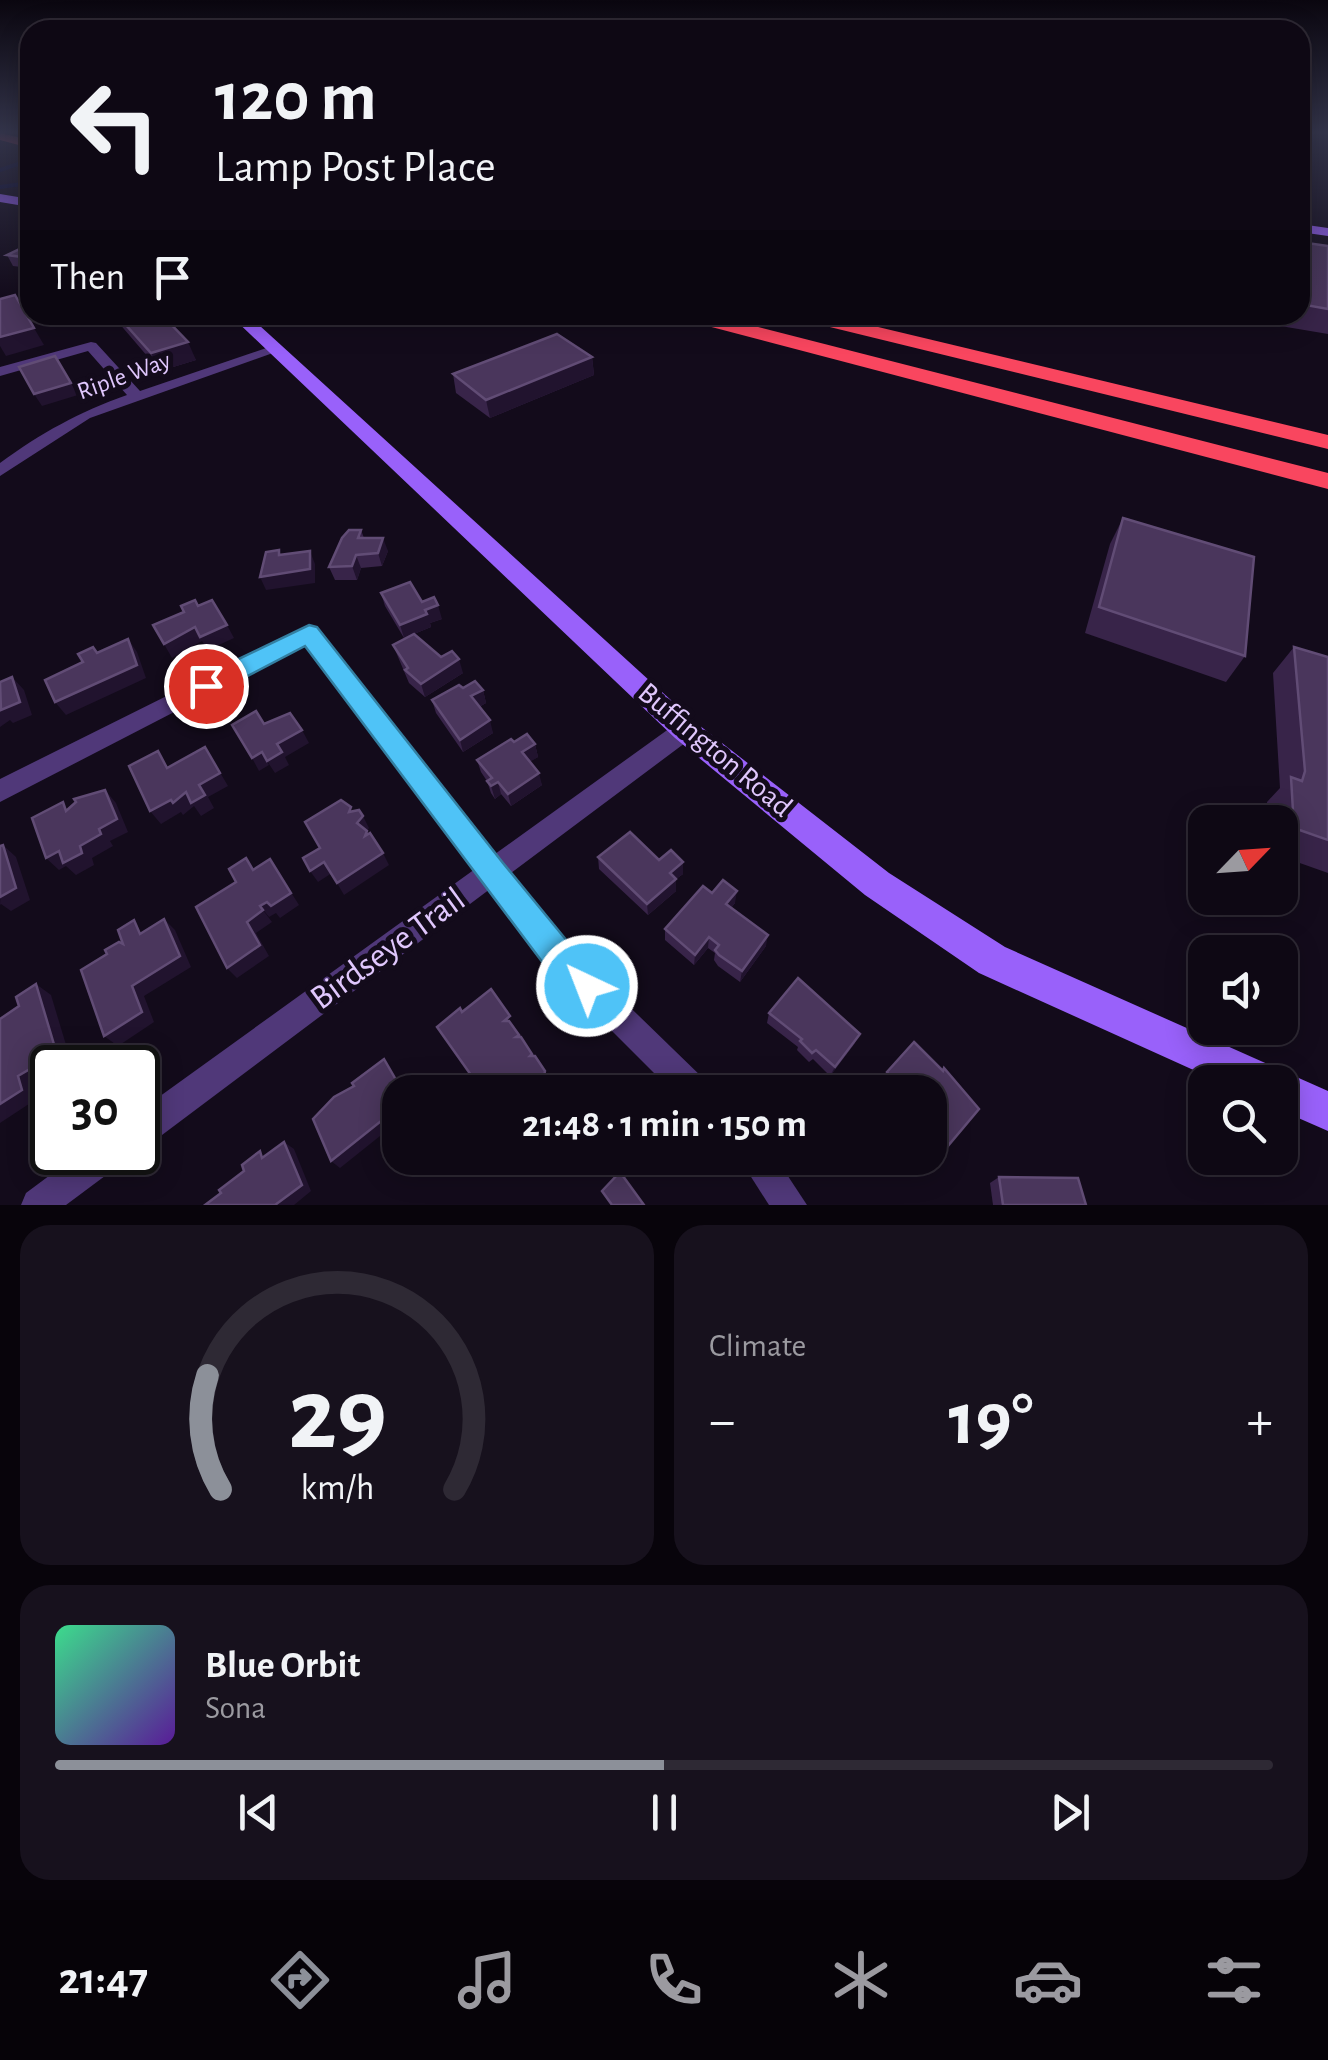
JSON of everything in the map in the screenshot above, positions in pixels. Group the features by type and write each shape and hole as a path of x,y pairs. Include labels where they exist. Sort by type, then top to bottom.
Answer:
{"highway":[{"path":"727,325 1328,480"},
{"path":"845,325 1328,442"}],"street":[{"name":"Buffington Road","path":"249,325 685,730 877,884 992,960 1225,1065"},
{"path":"0,372 92,346 136,396"},
{"name":"Riple Way","path":"0,471 56,432 136,396 276,350"},
{"path":"0,790 309,633 560,959 677,1075"},
{"name":"Birdseye Trail","path":"160,1116 685,730"},
{"path":"1298,1098 1328,1111"},
{"path":"38,1205 79,1175"},
{"path":"768,1175 790,1205"}],"building":[{"path":"1310,243 1328,246 1328,309 1310,306"},
{"path":"15,295 20,304 20,325 34,328 0,337 0,299"},
{"path":"126,325 172,325 188,342 151,353"},
{"path":"557,334 592,357 486,400 453,374"},
{"path":"55,356 71,383 34,394 19,367"},
{"path":"1123,518 1254,557 1245,656 1099,607"},
{"path":"349,530 361,530 358,538 383,538 378,553 356,555 352,566 329,567 342,538"},
{"path":"279,550 279,555 310,551 310,569 260,577 266,552"},
{"path":"410,582 422,602 434,597 438,605 400,625 381,593"},
{"path":"195,600 198,606 212,600 227,625 200,637 195,627 164,644 153,625 184,612 181,606"},
{"path":"414,634 441,657 452,651 459,659 421,684 405,670 408,668 393,645"},
{"path":"128,639 137,665 55,702 45,680 83,662 78,654 93,647 97,653"},
{"path":"1294,647 1328,657 1328,840 1298,829 1298,805 1293,805 1291,777 1302,781 1305,771"},
{"path":"12,677 20,702 1,710 0,682"},
{"path":"475,681 483,690 471,696 490,720 460,740 432,700"},
{"path":"256,711 264,724 290,713 302,730 277,744 282,752 267,761 262,752 252,758 232,725"},
{"path":"527,734 535,744 522,752 539,773 508,794 498,782 491,786 487,781 492,778 477,760"},
{"path":"205,747 220,773 199,785 205,795 191,803 186,792 173,803 171,800 150,811 129,766 158,751 167,768"},
{"path":"105,790 117,819 80,846 82,853 63,863 59,851 46,858 32,818 63,802 66,811 76,802 74,799"},
{"path":"341,800 351,807 349,812 359,810 363,816 357,823 367,831 365,836 370,833 383,853 337,883 324,862 310,871 303,858 320,848 305,822"},
{"path":"630,832 659,860 671,850 683,862 670,873 676,879 647,904 598,857"},
{"path":"3,845 16,888 0,897 0,846"},
{"path":"246,858 253,870 270,859 291,893 271,906 267,902 260,906 263,910 247,922 260,945 227,968 196,907 236,882 229,869"},
{"path":"723,880 737,891 726,904 768,935 742,971 719,955 715,950 719,945 709,937 695,955 665,929 703,886 712,893"},
{"path":"164,919 180,956 132,986 142,1012 104,1036 81,970 107,954 105,950 119,942 123,944 118,930 134,920 140,934"},
{"path":"798,978 860,1034 835,1067 816,1050 812,1053 802,1039 769,1013"},
{"path":"36,984 54,1045 30,1045 30,1069 18,1076 22,1090 0,1104 0,1019 19,1006 16,997"},
{"path":"491,989 510,1016 504,1021 509,1021 519,1035 516,1037 521,1037 544,1075 471,1075 437,1027 460,1008 462,1012"},
{"path":"914,1042 943,1071 944,1068 979,1109 947,1147 947,1075 887,1072"},
{"path":"384,1059 393,1075 382,1075 382,1120 331,1161 313,1119 334,1097 354,1086 352,1083"},
{"path":"284,1142 302,1185 275,1205 205,1205 244,1171 242,1165 260,1151 262,1158"},
{"path":"617,1175 622,1175 644,1205 612,1205 602,1191"},
{"path":"999,1177 1078,1178 1086,1205 1003,1205"}],"route":[{"path":"206,686 309,633 492,873 560,959 587,986"}]}
